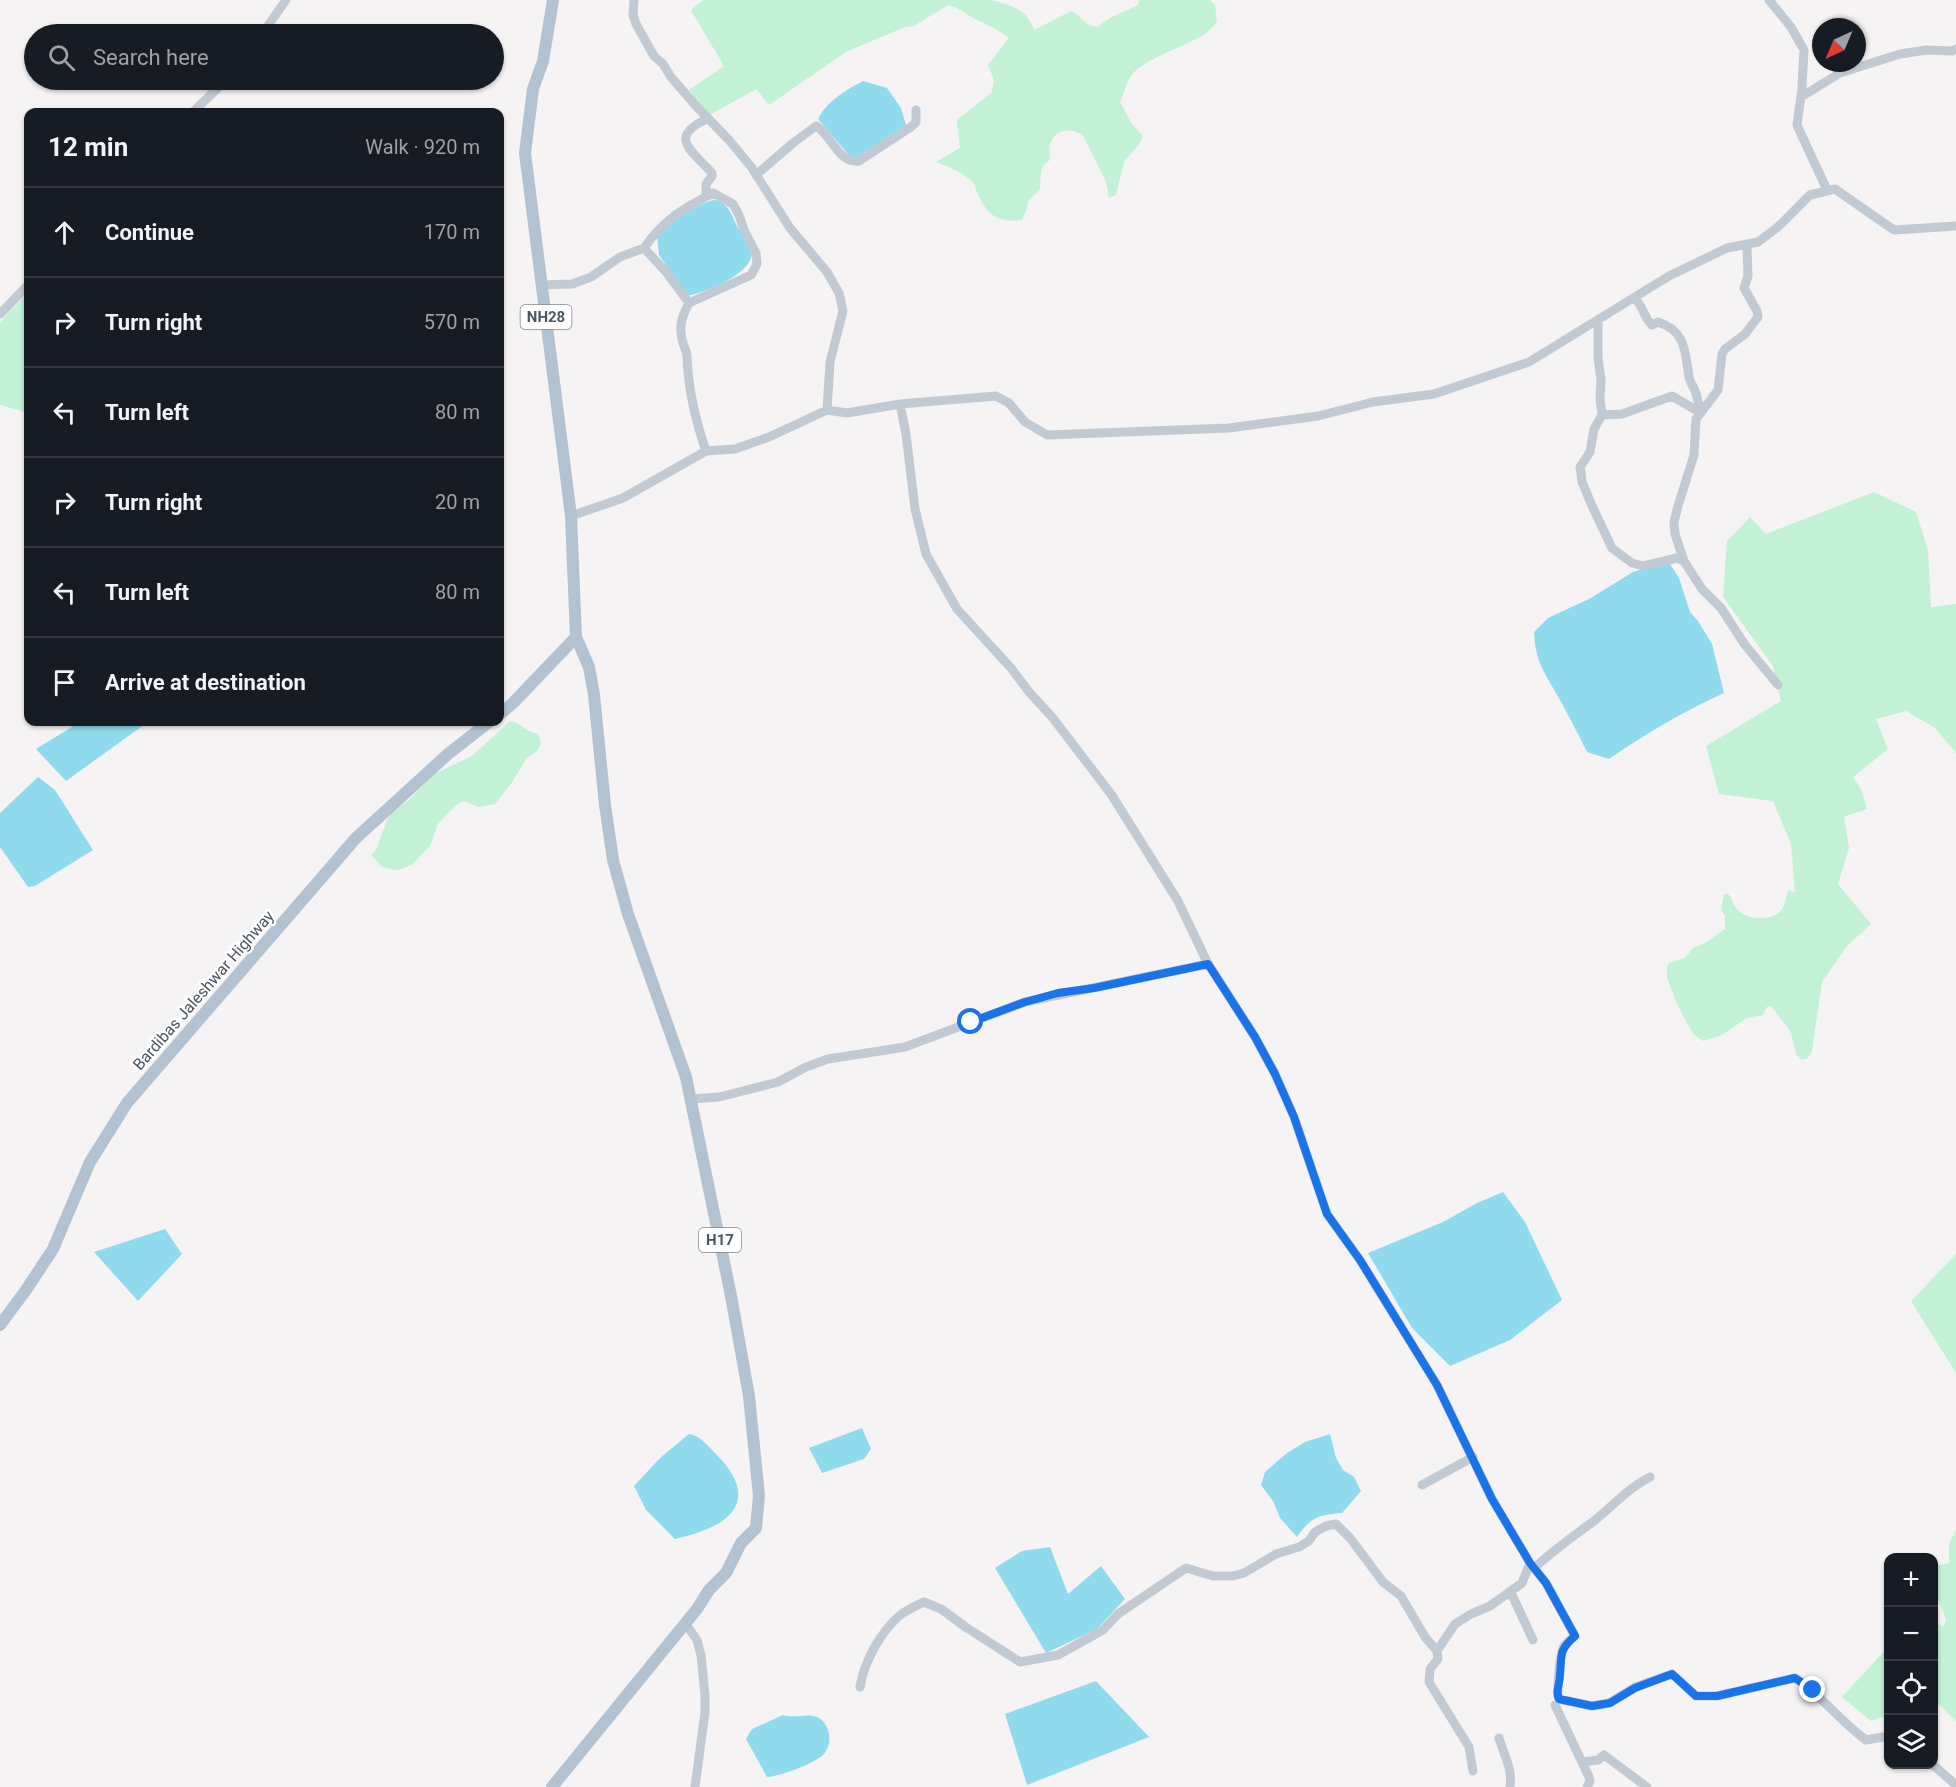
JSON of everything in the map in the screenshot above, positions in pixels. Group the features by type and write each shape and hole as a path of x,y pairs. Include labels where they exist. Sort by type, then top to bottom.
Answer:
{"main road":[{"name":"NH28","path":"553,0 543,60 533,89 525,153 571,516 576,637"},
{"path":"504,711 576,637"},
{"name":"H17","path":"552,1787 709,1590 726,1573 741,1543 756,1528 759,1496 749,1396 691,1099 686,1077 628,914 613,860 594,695 589,667 576,637"},
{"name":"Bardibas Jaleshwar Highway","path":"0,1325 53,1249 90,1162 127,1103 356,838 448,754 484,726"}],"street":[{"path":"268,24 286,0"},
{"path":"634,0 633,15 636,24 654,56 707,119 729,140 756,174 790,228 827,272 839,293 843,311 830,362 827,410"},
{"path":"1769,0 1791,27 1804,50 1797,125 1827,190"},
{"path":"1801,96 1840,73 1900,54 1956,49"},
{"path":"197,108 216,90"},
{"path":"756,174 816,126 849,161 859,161 911,127 916,122 916,110"},
{"path":"707,119 691,127 684,138 688,146 712,173 712,177 706,184 708,195"},
{"path":"571,516 623,498 706,451 735,448 769,436 827,410 847,413 900,404 996,396 1009,402 1025,422 1047,435 1229,428 1318,416 1373,402 1434,394 1529,362 1669,276 1727,248 1758,242 1779,226 1810,195 1827,190 1835,189 1894,230 1956,226"},
{"path":"542,285 572,284 591,277 620,257 644,248 667,220 708,195 713,193 733,204 756,253 757,264 751,275 689,303 681,318 682,337 688,353 688,378 694,415 706,451"},
{"path":"1747,244 1748,276 1744,288 1758,317 1745,334 1725,349 1722,354 1718,390 1696,418 1694,455 1674,522 1677,541 1684,561 1702,589 1721,608 1745,645 1778,685"},
{"path":"644,248 667,273 689,303"},
{"path":"0,315 24,289"},
{"path":"1634,298 1648,322 1652,325 1658,322 1663,324 1680,337 1688,359 1689,379 1696,393 1701,413"},
{"path":"1598,320 1602,415 1594,429 1590,452 1580,467 1582,482 1612,548 1632,563 1643,566 1677,558 1684,561"},
{"path":"1602,415 1622,414 1672,396 1701,413"},
{"path":"900,404 915,509 926,554 957,609 1052,717 1111,794 1178,901 1208,964 1255,1037 1294,1117 1327,1214 1360,1260 1437,1385 1492,1499 1532,1566 1546,1583 1575,1636 1564,1646 1560,1657 1557,1694 1559,1699 1592,1706 1610,1703 1635,1688 1672,1674 1696,1696 1717,1696 1795,1678 1813,1690 1846,1726 1866,1740 1884,1737"},
{"path":"691,1099 719,1097 778,1082 806,1067 828,1059 905,1047 1025,1002 1208,964"},
{"path":"1422,1485 1473,1457"},
{"path":"1437,1650 1455,1624 1490,1606 1522,1583 1532,1566 1636,1484 1650,1477"},
{"path":"860,1687 862,1675 877,1643 899,1616 924,1602 941,1609 1020,1662 1058,1655 1104,1630 1118,1614 1186,1568 1213,1575 1244,1574 1276,1554 1299,1547 1309,1541 1315,1532 1326,1526 1336,1524 1350,1538 1383,1582 1401,1596 1425,1637 1437,1650 1438,1659 1430,1669 1429,1682 1469,1747 1473,1771"},
{"path":"1508,1593 1513,1597 1533,1640"},
{"path":"685,1623 697,1640 705,1695 705,1712 695,1787"},
{"path":"1555,1705 1583,1762 1590,1781 1587,1787"},
{"path":"1499,1738 1509,1768 1510,1787"},
{"path":"1583,1762 1598,1760 1604,1755 1647,1787"},
{"path":"1938,1769 1956,1785"}],"green space":[{"path":"703,0 990,0 1023,13 1034,30 1071,11 1097,27 1138,5 1139,0 1210,0 1215,5 1217,22 1204,35 1144,65 1136,70 1129,79 1120,102 1132,124 1143,136 1124,162 1116,195 1109,198 1106,182 1083,136 1069,130 1059,132 1052,139 1050,160 1044,164 1041,171 1040,189 1028,201 1022,220 1008,220 996,217 987,210 974,184 966,177 936,162 960,148 957,120 992,92 994,80 988,65 1009,38 1005,35 948,5 914,26 905,27 846,52 769,105 756,89 708,116 689,90 724,66 691,10"},
{"path":"24,297 24,412 0,405 0,322"},
{"path":"1874,492 1916,512 1928,550 1931,607 1956,604 1956,753 1935,728 1906,711 1876,719 1888,749 1853,777 1861,789 1867,809 1844,817 1849,848 1838,884 1871,924 1847,946 1822,982 1812,1051 1808,1058 1802,1060 1796,1054 1791,1032 1771,1006 1767,1007 1763,1015 1747,1018 1722,1035 1703,1041 1693,1034 1678,1006 1667,978 1667,966 1669,963 1685,958 1693,948 1705,943 1725,929 1725,916 1721,910 1724,894 1728,894 1742,914 1754,918 1767,918 1782,909 1788,890 1795,892 1791,844 1773,801 1719,794 1706,746 1781,701 1773,666 1723,597 1727,541 1750,517 1766,534"},
{"path":"510,721 538,734 541,742 538,750 526,759 495,804 479,807 463,801 438,824 430,846 413,864 399,870 382,867 371,855 376,850 389,815 409,800 434,774 472,756"},
{"path":"1956,1254 1956,1373 1911,1301"},
{"path":"1956,1530 1956,1721 1938,1704 1938,1623 1943,1627 1946,1620 1938,1599 1938,1565 1949,1563 1949,1543"},
{"path":"1884,1651 1884,1716 1871,1721 1842,1697"}],"water":[{"path":"863,81 887,88 901,108 906,125 853,160 818,119 832,101"},
{"path":"716,200 730,211 751,247 752,256 747,265 729,280 687,296 659,255 657,235 693,209"},
{"path":"1658,564 1670,564 1679,578 1690,612 1712,644 1724,693 1665,723 1609,759 1587,752 1540,664 1534,632 1548,618 1589,599 1633,572"},
{"path":"73,726 142,726 66,781 36,749"},
{"path":"38,777 55,790 93,850 35,886 28,887 0,847 0,813"},
{"path":"1503,1192 1525,1222 1562,1300 1510,1340 1450,1366 1412,1328 1368,1253 1443,1222"},
{"path":"165,1229 182,1254 138,1301 94,1252"},
{"path":"862,1428 871,1449 864,1459 822,1473 809,1448"},
{"path":"689,1434 703,1441 729,1469 737,1485 738,1498 734,1509 725,1519 695,1534 675,1539 646,1510 634,1486 660,1458"},
{"path":"1330,1434 1336,1458 1343,1470 1354,1477 1361,1491 1342,1513 1316,1518 1297,1537 1280,1518 1273,1501 1261,1485 1265,1472 1287,1453 1305,1442"},
{"path":"1050,1547 1068,1594 1101,1566 1125,1599 1097,1629 1046,1653 995,1568 1022,1551"},
{"path":"1096,1681 1149,1737 1027,1785 1005,1714"},
{"path":"783,1715 819,1718 828,1731 828,1746 823,1755 812,1762 788,1772 767,1777 746,1739 752,1729"}],"route":[{"path":"971,1022 1025,1002 1058,993 1094,988 1208,964 1255,1037 1275,1074 1294,1117 1327,1214 1360,1260 1437,1385 1492,1499 1530,1563 1557,1601 1575,1636 1564,1646 1560,1657 1557,1694 1559,1699 1569,1703 1592,1706 1610,1703 1635,1688 1672,1674 1696,1696 1717,1696 1795,1678 1813,1690"}]}
